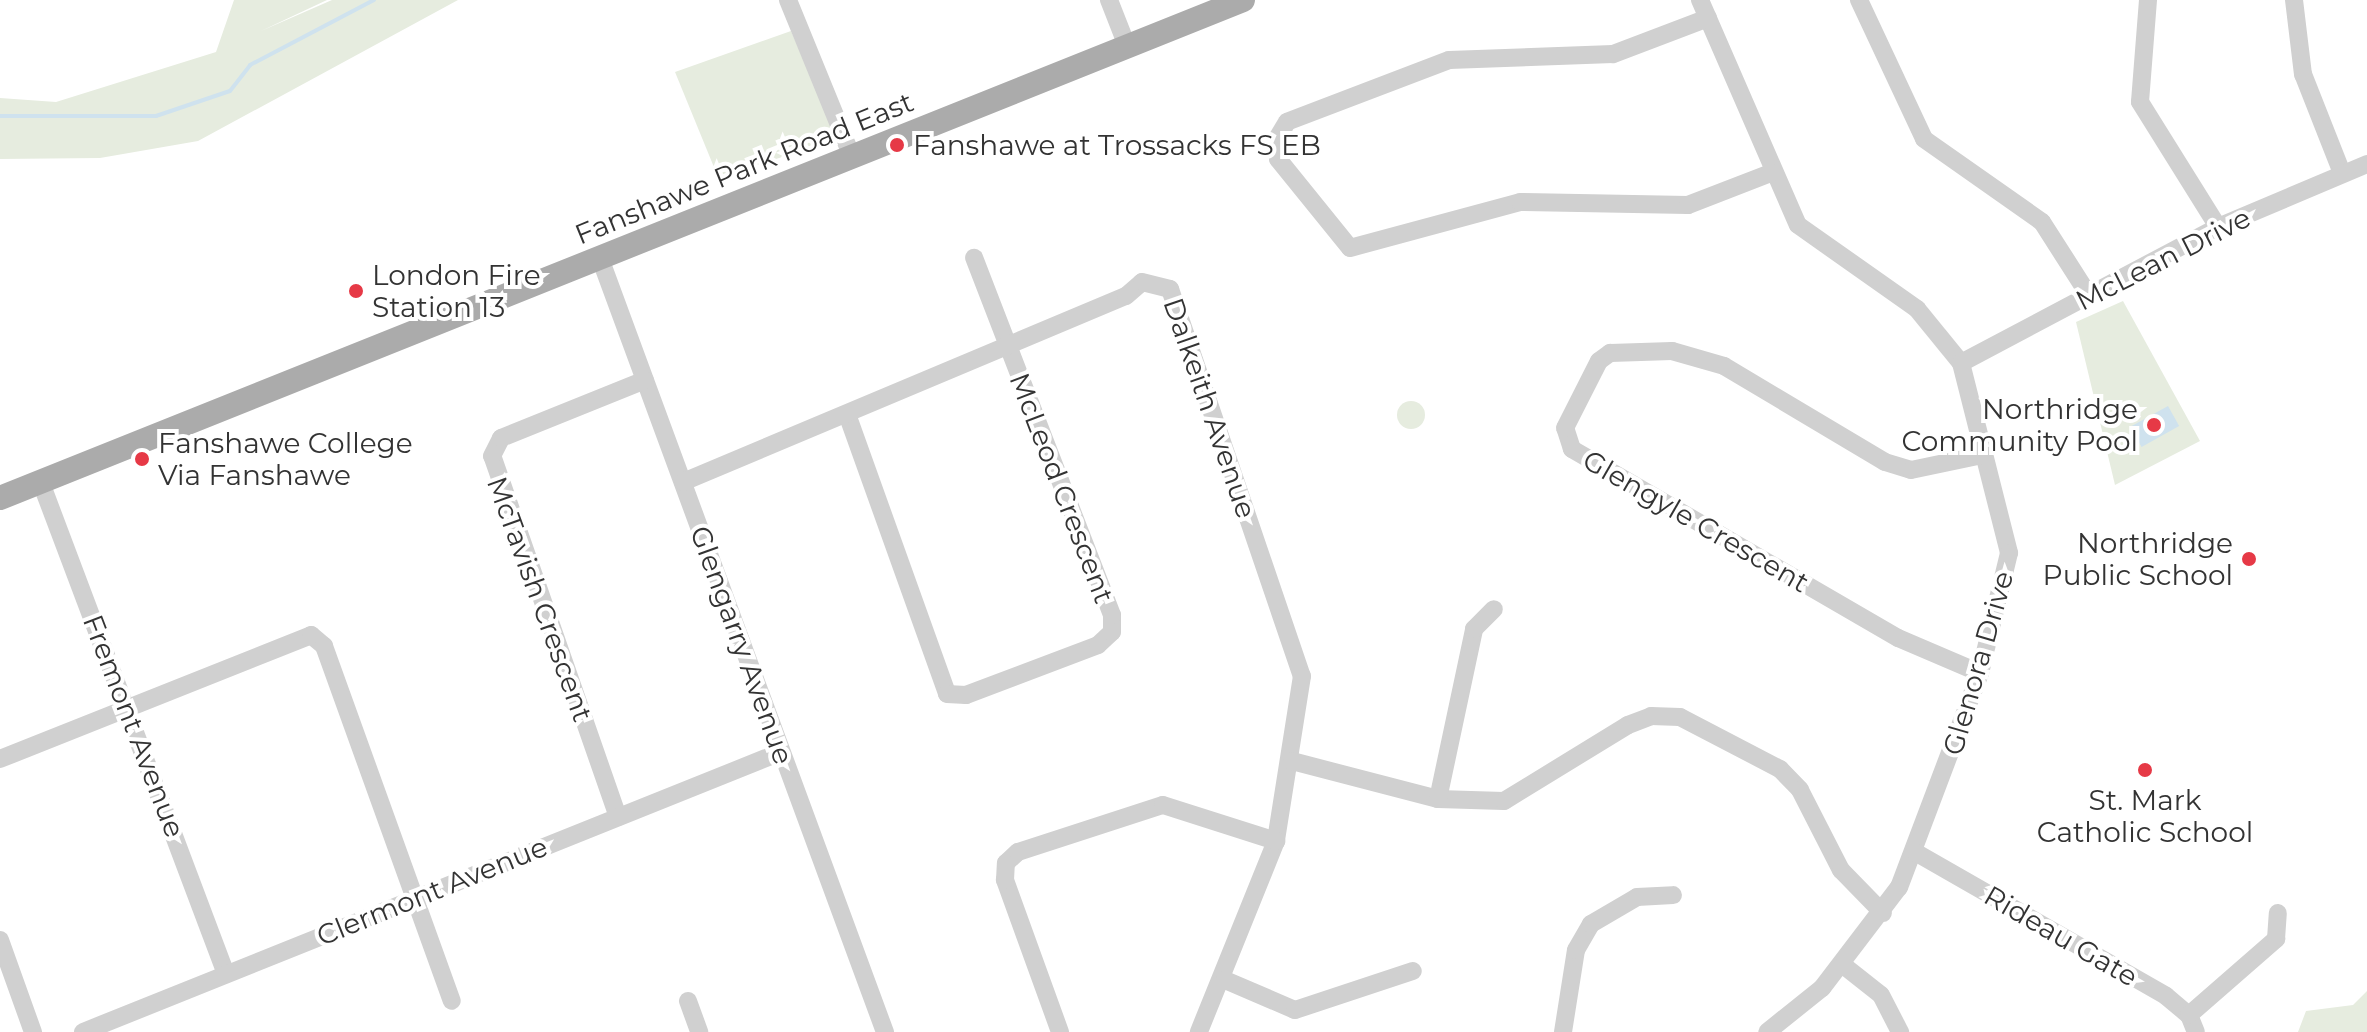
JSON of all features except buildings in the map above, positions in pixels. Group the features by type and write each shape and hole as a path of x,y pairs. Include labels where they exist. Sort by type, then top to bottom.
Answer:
{"main road":[{"name":"Fanshawe Park Road East","path":"0,498 1243,0"}],"street":[{"path":"788,0 852,157"},
{"path":"1109,0 1127,46"},
{"name":"Glenora Drive","path":"1700,0 1771,173 1798,225 1917,309 1961,363 2009,553 1980,673 1915,852 1883,913 1843,965 1767,1032"},
{"path":"1859,0 1924,139 2042,222 2090,297"},
{"path":"2148,0 2140,102 2218,227"},
{"path":"2294,0 2303,74 2342,173"},
{"path":"1708,18 1613,54 1449,60 1287,122 1276,140 1278,159 1350,248 1520,202 1688,205 1771,173"},
{"name":"McLean Drive","path":"1961,363 2218,227 2367,164"},
{"name":"Glengarry Avenue","path":"600,258 885,1032"},
{"name":"McLeod Crescent","path":"847,414 947,694 966,695 1098,645 1112,632 1112,615 974,258"},
{"name":"Dalkeith Avenue","path":"683,482 1126,296 1142,282 1170,289 1302,676 1292,761 1276,841 1225,980 1199,1032"},
{"name":"Glengyle Crescent","path":"1980,673 1898,638 1572,449 1565,428 1599,361 1610,353 1672,351 1724,366 1885,462 1911,470 1982,455"},
{"name":"McTavish Crescent","path":"618,817 492,456 501,438 645,380"},
{"name":"Fremont Avenue","path":"40,480 128,704 226,974"},
{"path":"1438,799 1474,629 1494,609"},
{"path":"0,759 128,704 311,635 324,646 452,1001"},
{"path":"1292,761 1438,799 1504,801 1628,725 1651,716 1680,717 1780,769 1800,790 1841,870 1883,913"},
{"name":"Clermont Avenue","path":"83,1032 781,752"},
{"path":"1060,1032 1005,880 1012,858 1136,809 1163,805 1276,841"},
{"name":"Rideau Gate","path":"1915,852 2192,1024"},
{"path":"1563,1032 1576,950 1591,924 1637,897 1673,895"},
{"path":"2192,1024 2276,939 2278,913"},
{"path":"0,940 33,1032"},
{"path":"1843,965 1881,995 1900,1032"},
{"path":"1225,980 1295,1010 1413,971"},
{"path":"688,1001 699,1032"}],"shaded area":[{"path":"234,0 327,0 261,31 332,0 458,0 198,141 100,158 0,159 0,98 56,102 216,52"},
{"path":"791,31 835,132 831,142 718,177 675,72"},
{"path":"2123,301 2200,441 2115,485 2076,322"},
{"path":"1411,401 1421,405 1425,415 1421,425 1411,429 1401,425 1397,415 1401,405"},
{"path":"2367,991 2367,1032 2298,1032 2306,1011 2353,1005"}],"water":[{"name":"Northridge Community Pool","path":"2168,406 2179,426 2142,447 2130,427"}],"waterway":[{"path":"0,116 156,116 230,91 250,65 374,0"}],"place":[{"name":"Fanshawe at Trossacks FS EB","path":"897,145"},
{"name":"London Fire Station 13","path":"356,291"},
{"name":"Northridge Community Pool","path":"2154,425"},
{"name":"Fanshawe College Via Fanshawe","path":"142,459"},
{"name":"Northridge Public School","path":"2249,559"},
{"name":"St. Mark Catholic School","path":"2145,770"}]}
